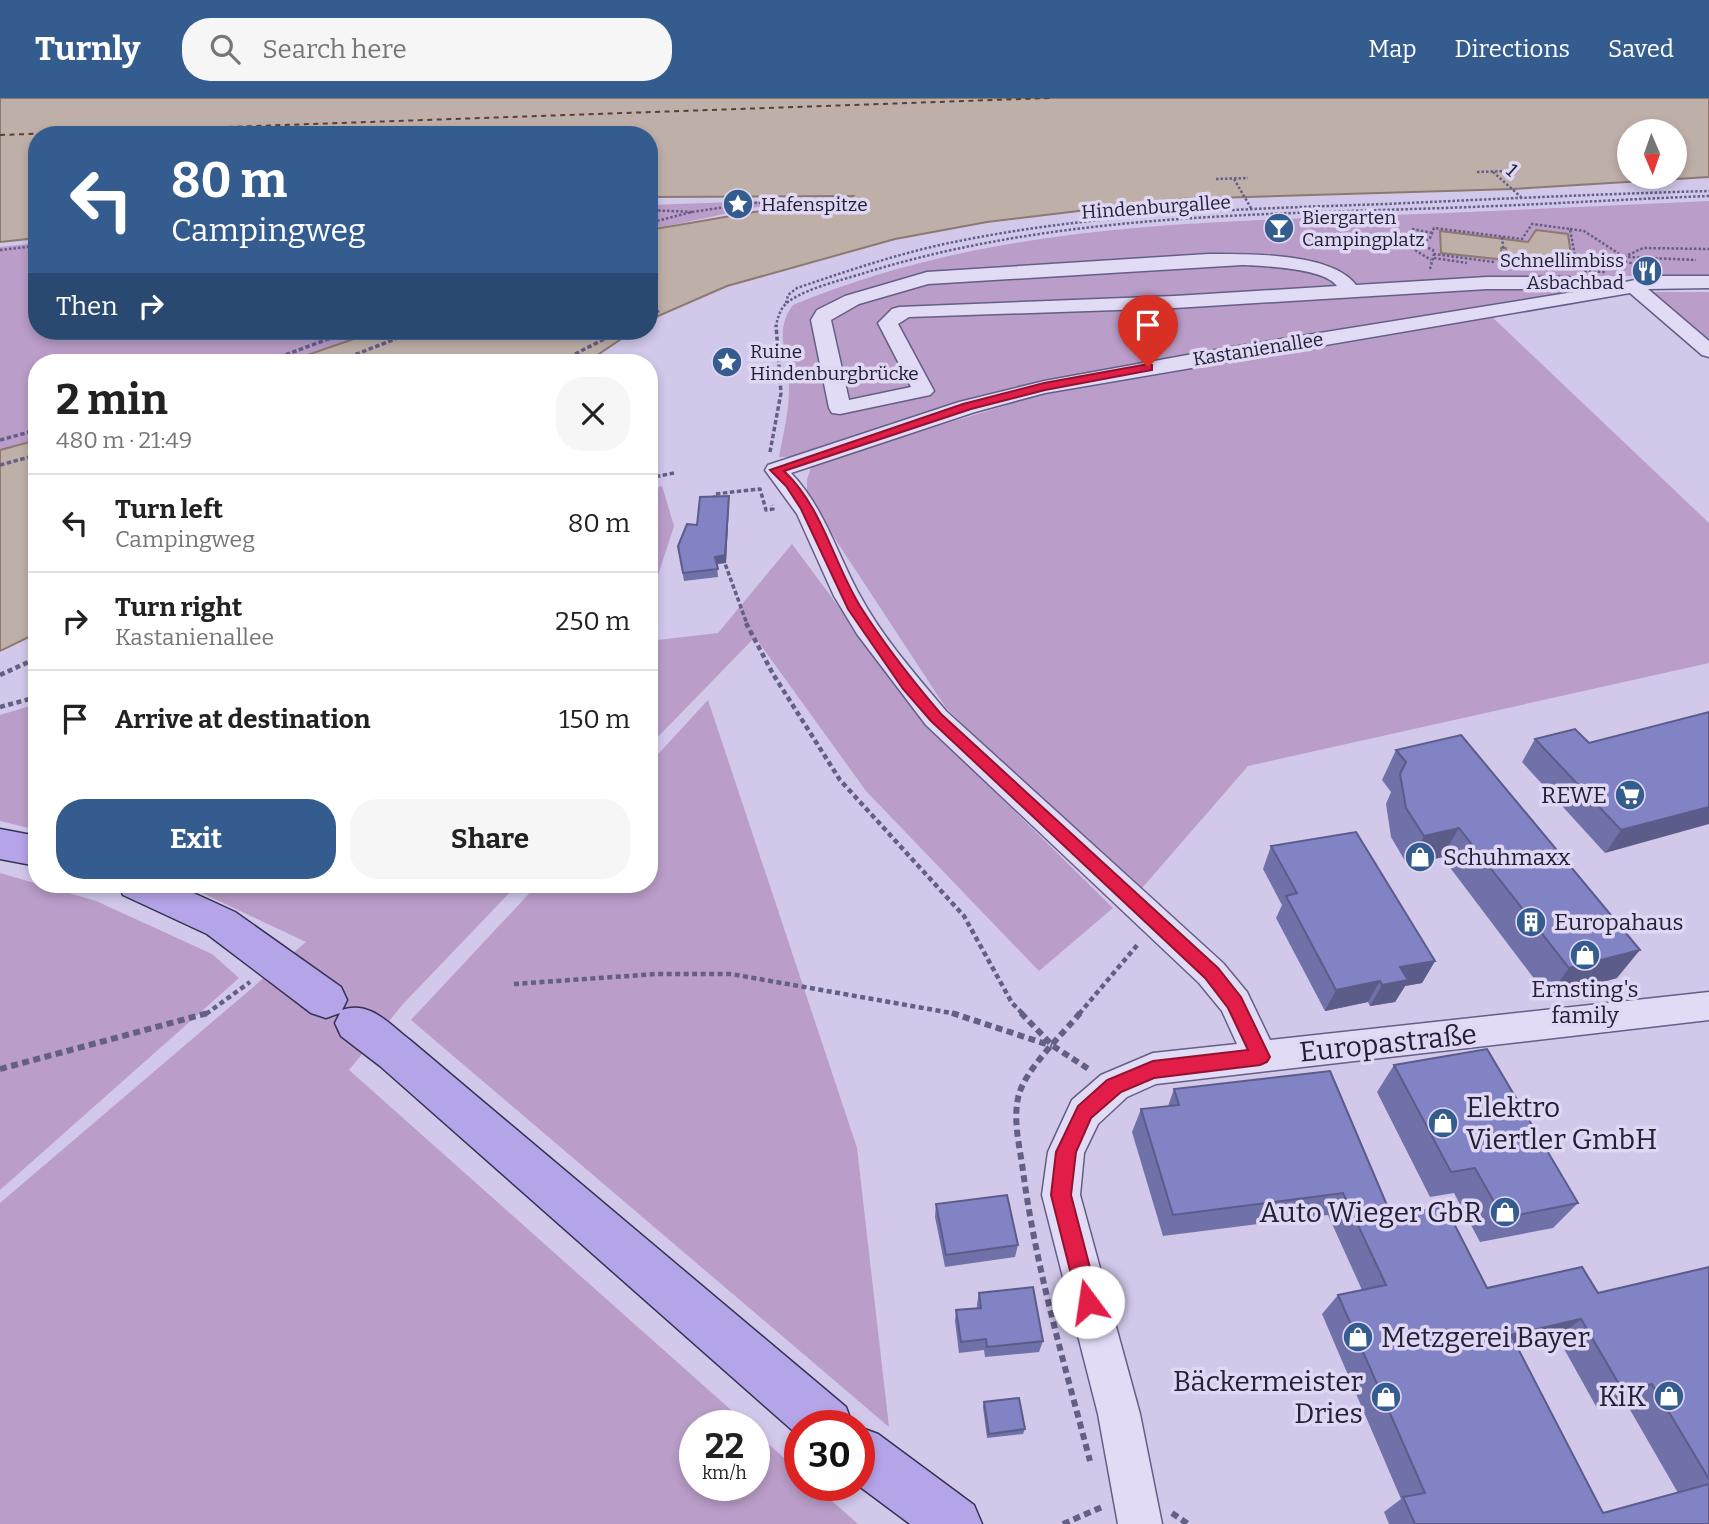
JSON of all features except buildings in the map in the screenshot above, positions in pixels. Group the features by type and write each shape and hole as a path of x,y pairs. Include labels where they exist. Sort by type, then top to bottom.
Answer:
{"main road":[{"path":"0,844 28,849"},
{"path":"156,893 221,923 396,1053 809,1410"},
{"path":"875,1465 955,1524"}],"street":[{"path":"1350,291 1341,278 1288,263 1247,259 1195,261 926,278 852,300 824,314 821,320 840,408 923,391 890,331 889,319 899,313 934,309 1175,302 1487,283 1538,284 1644,279 1709,351"},
{"name":"Kastanienallee","path":"776,470 967,407 1044,387 1644,279 1709,282"},
{"path":"1383,308 1538,284"},
{"path":"776,470 790,484 807,509 845,593 909,686 936,718 1211,973 1235,1003 1260,1057"},
{"name":"Europastraße","path":"1140,1524 1119,1414 1061,1195 1066,1152 1085,1112 1114,1086 1153,1069 1709,1006"}],"path":[{"path":"1477,173 1509,171"},
{"name":"1","path":"1493,172 1522,198"},
{"path":"1216,179 1248,178"},
{"path":"1234,179 1255,214"},
{"path":"776,470 770,448 781,395 775,334 788,295 797,288 847,269 899,253 970,237 1081,219 1250,207 1709,191"},
{"path":"1658,192 1665,197"},
{"name":"Hindenburgallee","path":"786,304 877,268 986,241 1123,222 1255,214 1709,196"},
{"path":"1537,197 1546,204"},
{"path":"658,221 692,212 752,203 841,199"},
{"path":"1420,202 1427,209"},
{"path":"1284,206 1289,213"},
{"path":"658,210 692,212"},
{"path":"1276,214 1286,229"},
{"path":"1502,237 1506,263 1434,254 1433,250 1420,244 1421,241 1430,239 1434,228 1521,239 1532,224 1584,231 1624,257 1694,260"},
{"path":"1412,229 1433,233"},
{"path":"1570,229 1578,271"},
{"path":"0,250 28,247"},
{"path":"1566,270 1605,272 1601,265 1643,248 1709,249"},
{"path":"1415,250 1431,260"},
{"path":"1615,260 1639,262 1644,279"},
{"path":"288,354 326,340"},
{"path":"357,354 393,340"},
{"path":"575,354 602,340"},
{"path":"0,440 28,432"},
{"path":"0,465 28,457"},
{"path":"658,476 674,473"},
{"path":"714,504 715,494 760,489 766,510 773,509"},
{"path":"720,550 746,623 773,674 840,780 964,916 1012,1003 1053,1046 1114,1086"},
{"path":"0,675 28,662"},
{"path":"0,707 28,699"},
{"path":"0,1069 205,1015 235,996 274,960"},
{"path":"514,984 656,974 731,974 950,1012 1053,1046"},
{"path":"1081,1422 1093,1471"},
{"path":"1063,1524 1102,1509 1099,1496"}],"shaded area":[{"path":"0,98 1709,98 1709,177 1687,178 1687,119 1617,119 1617,183 1513,189 1179,199 987,222 895,239 727,286 658,316 658,228 754,212 847,201 853,196 658,197 658,126 28,126 28,239 0,242"},
{"path":"767,201 766,205 658,228 658,205"},
{"path":"1709,201 1709,275 1554,277 1571,296 1072,378 793,457 779,457 789,398 783,336 787,315 793,305 863,279 1004,245 1146,227"},
{"path":"1536,230 1568,234 1573,269 1508,261 1506,248 1501,248 1502,257 1497,259 1441,253 1440,231 1528,242"},
{"path":"28,244 28,340 351,340 310,354 28,354 28,442 0,450 0,247"},
{"path":"1652,292 1709,292 1709,340"},
{"path":"1489,314 1709,523 1709,663 1248,766 1136,895 946,708 807,496 807,480 812,464 1044,394"},
{"path":"351,340 620,340 599,354 310,354"},
{"path":"28,442 28,637 0,651 0,450"},
{"path":"662,486 674,526 658,575 658,487"},
{"path":"792,544 925,723 1113,908 1039,971 866,791 755,637 658,737 658,640 718,633"},
{"path":"708,700 857,1148 889,1427 875,1415 875,1410 869,1410 411,1020 530,893 658,893 658,754"},
{"path":"28,707 28,828 0,821 0,715"},
{"path":"0,873 28,881 28,893 69,893 96,901 212,954 239,978 0,1190"},
{"path":"202,893 509,893 403,1004 349,1070 731,1410 679,1410 679,1501 770,1501 770,1445 784,1458 784,1501 832,1501 858,1524 0,1524 0,1203 306,942"}],"ferry route":[{"path":"255,126 1050,98"},
{"path":"0,135 28,134"}],"place":[{"name":"Hafenspitze","path":"738,204"},
{"name":"Biergarten Campingplatz","path":"1279,228"},
{"name":"Schnellimbiss Asbachbad","path":"1647,271"},
{"name":"Ruine Hindenburgbrücke","path":"727,362"},
{"name":"REWE","path":"1630,795"},
{"name":"Schuhmaxx","path":"1420,857"},
{"name":"Europahaus","path":"1531,922"},
{"name":"Ernsting's family","path":"1585,955"},
{"name":"Elektro Viertler GmbH","path":"1443,1123"},
{"name":"Auto Wieger GbR","path":"1505,1212"},
{"name":"Metzgerei Bayer","path":"1358,1337"},
{"name":"KiK","path":"1669,1396"},
{"name":"Bäckermeister Dries","path":"1386,1397"}],"route":[{"path":"1088,1302 1061,1195 1066,1152 1085,1112 1114,1086 1153,1069 1260,1057 1235,1003 1211,973 1156,925 936,718 909,686 845,593 807,509 790,484 776,470 813,455 967,407 1044,387 1148,367"}]}
